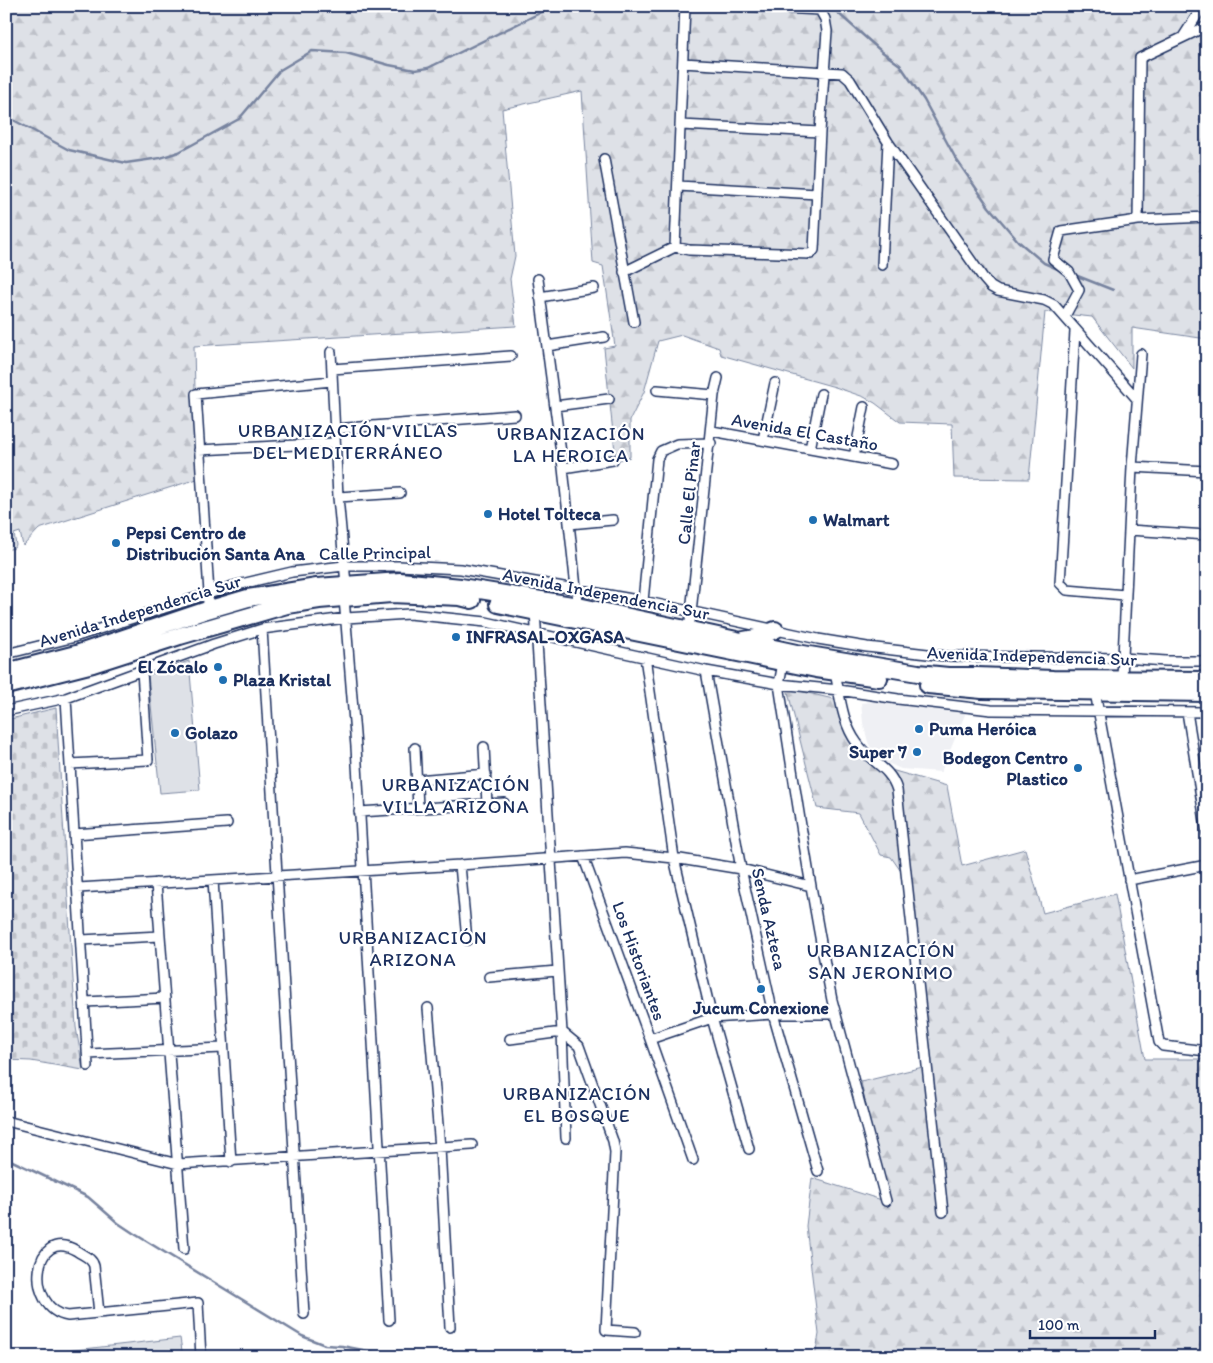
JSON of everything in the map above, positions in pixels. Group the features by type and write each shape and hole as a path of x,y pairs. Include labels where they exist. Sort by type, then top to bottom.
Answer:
{"highway":[{"name":"Avenida Independencia Sur","path":"6,686 94,664 287,604 319,600 345,591 400,581 461,587 578,606 737,641 866,665 948,676 1207,680"},
{"name":"Avenida Independencia Sur","path":"6,672 74,646 266,595 317,587 345,591 460,598 536,611 783,663 959,688 1095,692 1207,692"},
{"path":"737,641 756,638 775,630"}],"street":[{"path":"675,247 685,6"},
{"path":"624,272 675,247 688,250 811,254 814,250 827,31 825,19 820,10 740,6"},
{"path":"1183,37 1203,6"},
{"path":"1138,220 1140,58 1207,26"},
{"path":"683,63 842,73 850,80 888,142 991,287 998,291 1044,300 1054,305 1137,399"},
{"path":"681,125 820,132"},
{"path":"882,265 888,142"},
{"path":"604,159 634,322"},
{"path":"678,186 817,194"},
{"path":"1065,316 1079,290 1069,272 1053,259 1061,231 1138,220 1207,217"},
{"path":"538,280 563,468 578,606"},
{"path":"540,297 594,288"},
{"path":"1075,331 1060,582 1067,590 1125,595"},
{"path":"547,346 604,337"},
{"path":"331,352 334,443 344,566 389,1320"},
{"path":"1122,678 1132,467 1142,354"},
{"path":"332,369 511,356"},
{"name":"Calle El Pinar","path":"689,631 711,443 714,395 718,378"},
{"path":"207,610 209,594 196,394 332,382"},
{"path":"763,440 775,383"},
{"path":"657,390 714,395"},
{"path":"810,449 821,394"},
{"path":"555,406 608,399"},
{"path":"854,457 864,407"},
{"path":"334,429 515,415"},
{"name":"Avenida El Castaño","path":"712,431 892,464"},
{"path":"199,450 334,443"},
{"path":"643,601 657,459 661,451 676,444 711,443"},
{"path":"563,468 613,460"},
{"path":"1132,467 1206,471 1207,463"},
{"path":"338,497 400,493"},
{"path":"569,524 613,520"},
{"path":"1129,530 1207,535"},
{"name":"Calle Principal","path":"6,654 74,646 209,594 292,572 344,566 398,566 461,569 643,601 775,630 867,647 945,656 1207,661"},
{"path":"536,611 562,1032 566,1138"},
{"path":"6,711 66,698 142,672 214,644 262,629 346,618 409,614 486,622 706,671 778,684 991,710 1207,712"},
{"path":"262,629 304,1314"},
{"path":"645,657 674,858 712,1018 749,1149"},
{"path":"783,663 778,684 811,886 836,1014 886,1201"},
{"name":"Senda Azteca","path":"706,671 741,869 773,1014 818,1171"},
{"path":"70,764 148,760 142,672"},
{"path":"836,672 843,713 857,744 889,773 897,790 943,1212"},
{"path":"953,705 959,688"},
{"path":"1095,692 1160,1045 1207,1051"},
{"path":"66,698 88,1066"},
{"path":"1187,712 1207,833"},
{"path":"484,747 487,804"},
{"path":"415,748 418,807"},
{"path":"417,780 486,774"},
{"path":"359,812 504,803"},
{"path":"74,834 227,822"},
{"path":"78,888 626,853 674,858 741,869 811,886"},
{"name":"Los Historiantes","path":"583,856 650,1039 712,1018 773,1014 836,1014"},
{"path":"460,865 467,940"},
{"path":"1129,880 1207,865"},
{"path":"213,880 232,1162"},
{"path":"156,883 184,1249"},
{"path":"81,940 160,936"},
{"path":"489,977 557,971"},
{"path":"84,1002 165,998"},
{"path":"428,1008 440,1148 450,1327"},
{"path":"510,1039 562,1032 579,1046 613,1141 615,1152 606,1330 636,1332"},
{"path":"650,1039 693,1160"},
{"path":"88,1054 223,1048"},
{"path":"6,1121 178,1164 472,1145"},
{"path":"98,1313 94,1266 91,1260 65,1245 54,1247 46,1254 40,1265 38,1277 43,1295 52,1308 60,1314 68,1316 98,1313 198,1303 201,1357"}],"shaded area":[{"path":"938,692 972,698 941,772 901,769 883,761 872,750 868,742 863,723 861,703 891,699 939,702 941,699"}],"green space":[{"path":"6,6 1207,6 1207,339 1132,328 1132,368 1092,317 1045,312 1029,479 954,478 952,424 900,422 864,397 721,355 719,348 682,335 658,341 644,392 630,420 630,457 616,461 604,348 615,346 603,266 593,263 582,91 502,109 515,256 510,279 516,326 194,346 197,479 39,529 23,546 20,532 14,534 16,545 14,548 6,550"},
{"name":"Golazo","path":"189,661 200,790 160,793 148,675"},
{"path":"787,688 846,702 848,721 853,731 867,750 883,765 891,770 947,786 962,866 1025,849 1043,913 1115,894 1145,1059 1207,1059 1207,1357 815,1357 819,1334 806,1226 812,1178 885,1201 861,1082 927,1066 907,880 891,857 881,855 859,813 817,808"},
{"path":"56,708 76,1027 83,1070 31,1061 6,1060 6,720"},
{"path":"180,1338 183,1357 67,1357 66,1351"}],"waterway":[{"path":"6,116 69,150 126,163 160,158 179,152 239,119 280,70 312,51 346,53 415,70 428,68 554,6"},
{"path":"830,6 881,51 900,65 924,100 956,159 989,207 1018,241 1044,263 1060,270"},
{"path":"1075,275 1113,290"},
{"path":"6,1158 88,1197 118,1223 133,1233 302,1336 325,1345 342,1346 400,1357"}],"place":[{"name":"Hotel Tolteca","path":"488,514"},
{"name":"Walmart","path":"813,520"},
{"name":"Pepsi Centro de Distribución Santa Ana","path":"116,543"},
{"name":"INFRASAL-OXGASA","path":"456,637"},
{"name":"El Zócalo","path":"218,667"},
{"name":"Plaza Kristal","path":"223,680"},
{"name":"Puma Heróica","path":"919,729"},
{"name":"Golazo","path":"175,733"},
{"name":"Super 7","path":"917,752"},
{"name":"Bodegon Centro Plastico","path":"1078,768"},
{"name":"Jucum Conexione","path":"761,989"}],"district":[{"name":"URBANIZACIÓN VILLAS DEL MEDITERRÁNEO","path":"348,441"},
{"name":"URBANIZACIÓN LA HEROICA","path":"571,444"},
{"name":"URBANIZACIÓN VILLA ARIZONA","path":"456,795"},
{"name":"URBANIZACIÓN ARIZONA","path":"413,948"},
{"name":"URBANIZACIÓN SAN JERONIMO","path":"881,961"},
{"name":"URBANIZACIÓN EL BOSQUE","path":"577,1104"}]}
